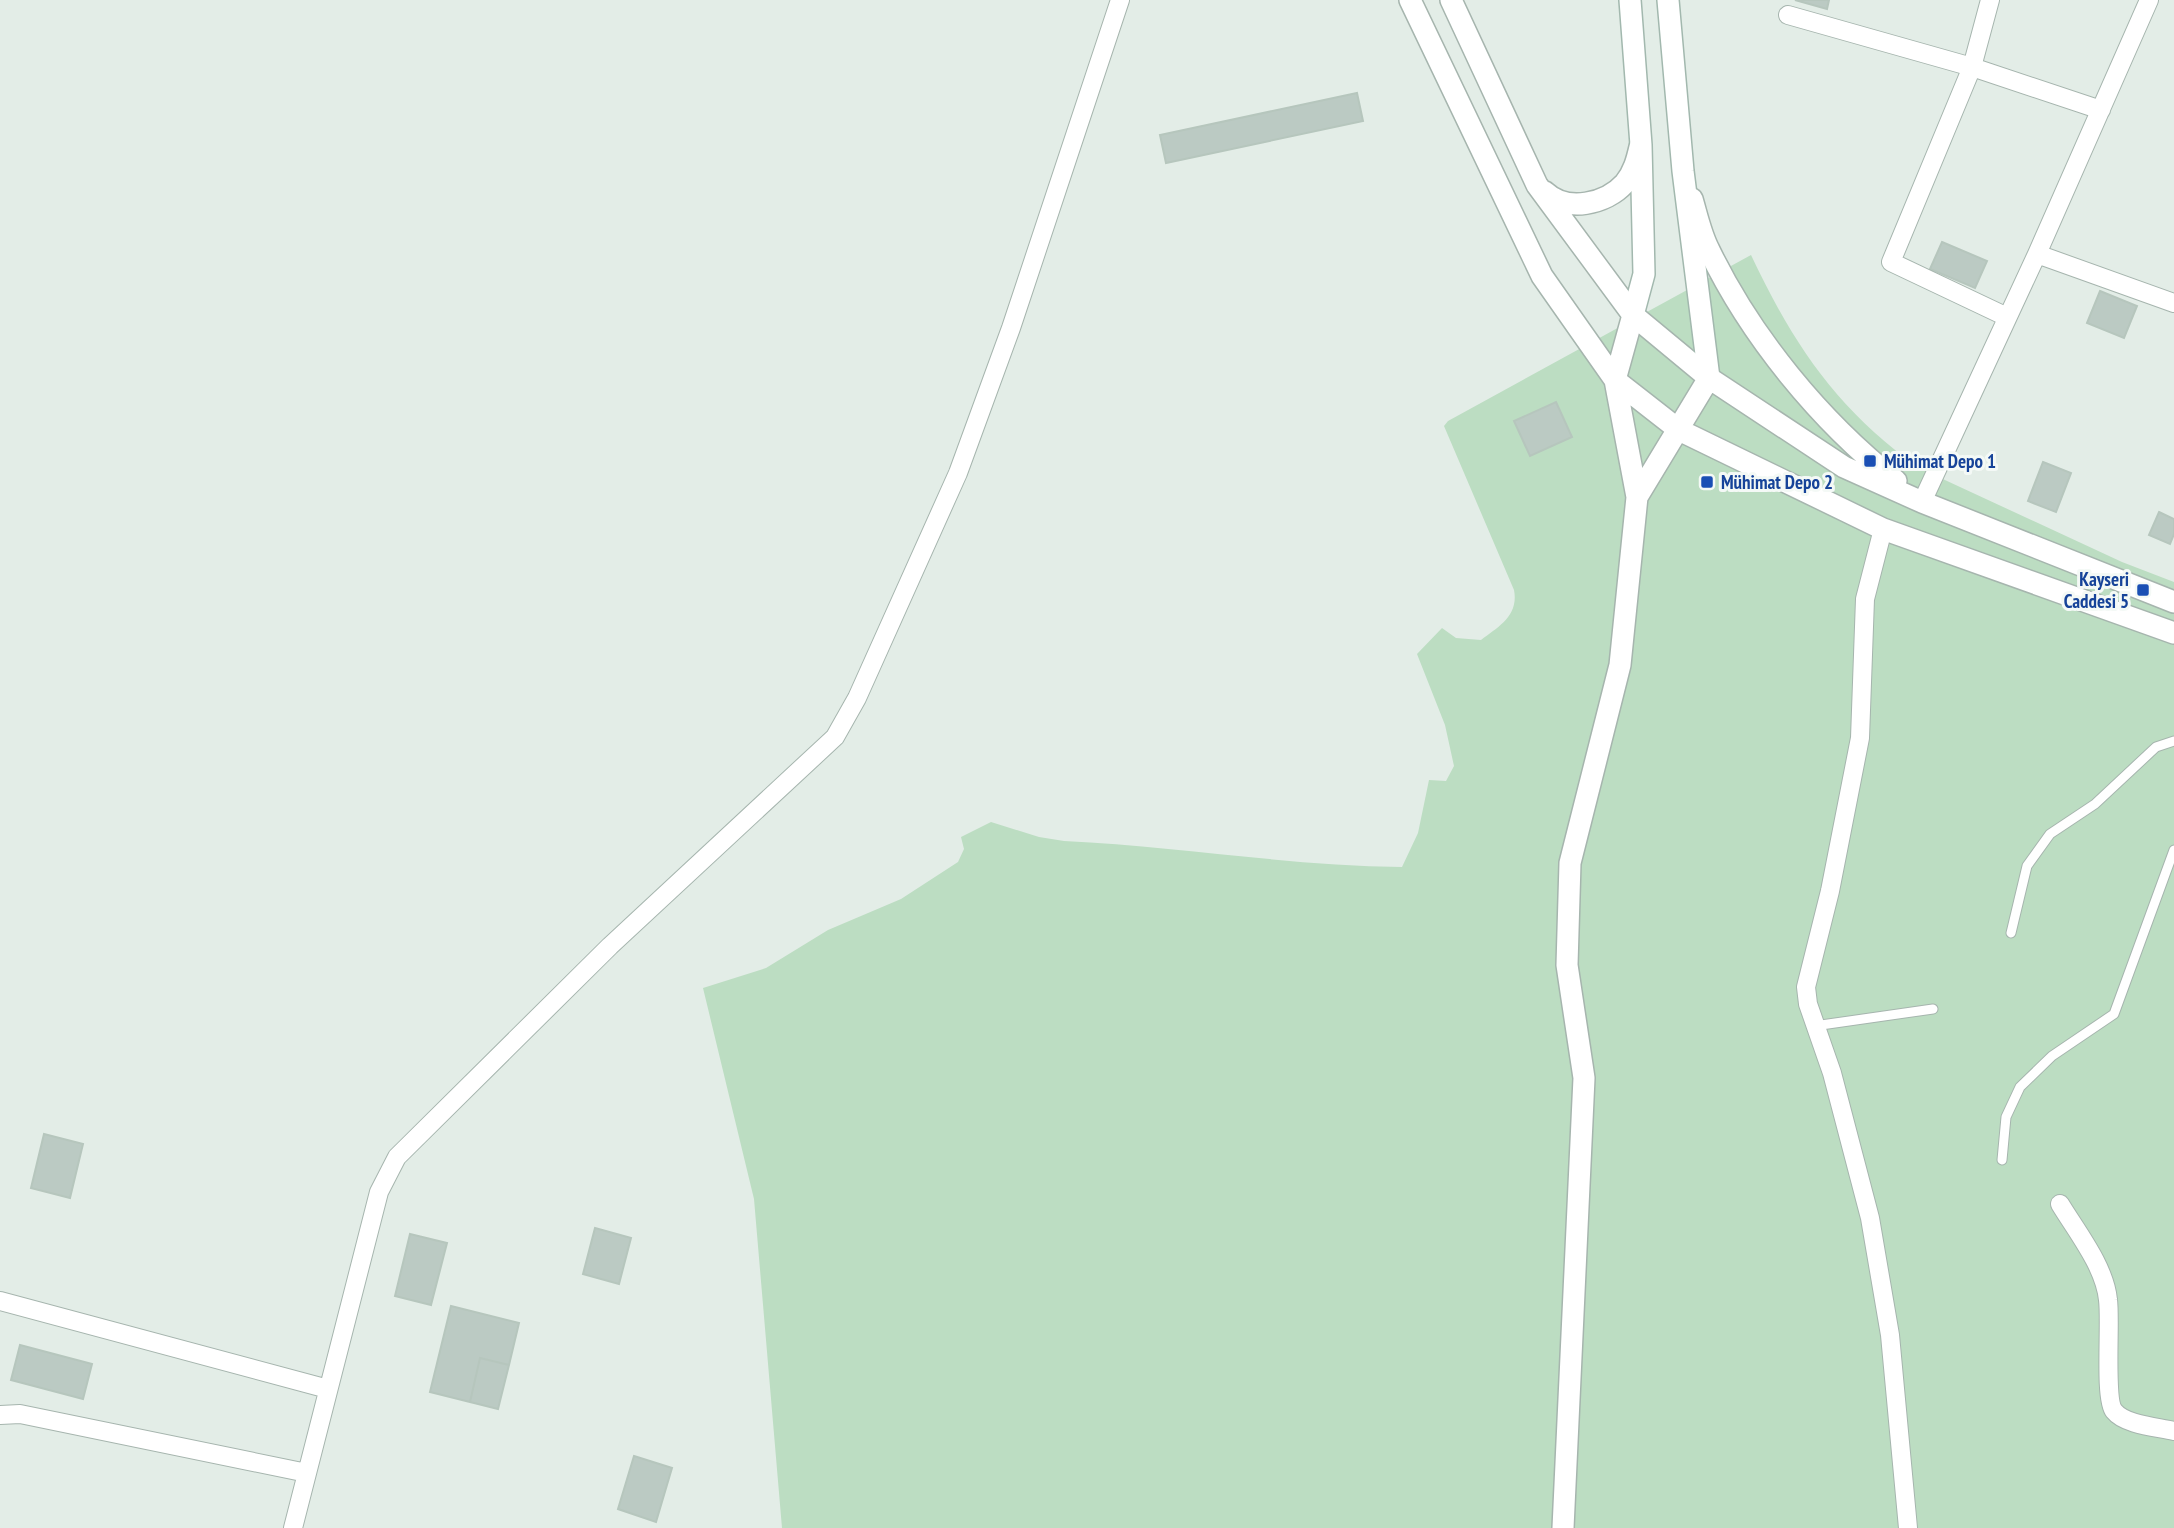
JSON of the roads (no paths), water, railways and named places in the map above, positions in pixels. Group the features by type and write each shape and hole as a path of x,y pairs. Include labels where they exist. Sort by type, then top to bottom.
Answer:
{"street":[{"path":"293,1528 379,1192 397,1157 610,946 804,769 835,737 846,717 958,473 1011,328 1120,0"},
{"path":"1410,0 1542,276 1615,380 1679,430 1883,529 2174,633"},
{"path":"1451,0 1536,185 1633,315 1709,378 1844,467 1922,502 2174,602"},
{"path":"1563,1528 1584,1078 1567,965 1570,863 1620,665 1637,497 1615,380 1644,274 1641,145 1630,0"},
{"path":"1637,497 1709,378 1683,171 1668,0"},
{"path":"1990,0 1972,67 1891,262 2007,317"},
{"path":"1922,502 2037,254 2149,0"},
{"path":"1788,15 1972,67 2101,110"},
{"path":"1536,185 1551,198 1570,204 1591,203 1610,195 1625,182 1636,165 1641,145"},
{"path":"1683,171 1707,248 1751,325 1803,390 1870,461 1922,502"},
{"path":"2037,254 2174,303"},
{"path":"1883,529 1865,599 1860,738 1830,891 1806,987 1814,1026 1832,1073 1870,1218 1890,1335 1908,1528"},
{"path":"2060,1204 2095,1265 2108,1296 2108,1396 2111,1407 2127,1419 2174,1431"},
{"path":"0,1301 328,1389"},
{"path":"0,1415 20,1414 307,1473"}],"lane":[{"path":"2011,933 2027,866 2050,834 2095,804 2156,747 2174,741"},
{"path":"2002,1160 2006,1117 2020,1087 2052,1056 2114,1014 2174,850"},
{"path":"1814,1026 1933,1009"}],"place":[{"name":"Mühimat Depo 1","path":"1870,461"},
{"name":"Mühimat Depo 2","path":"1707,482"},
{"name":"Kayseri Caddesi 5","path":"2143,590"}]}
